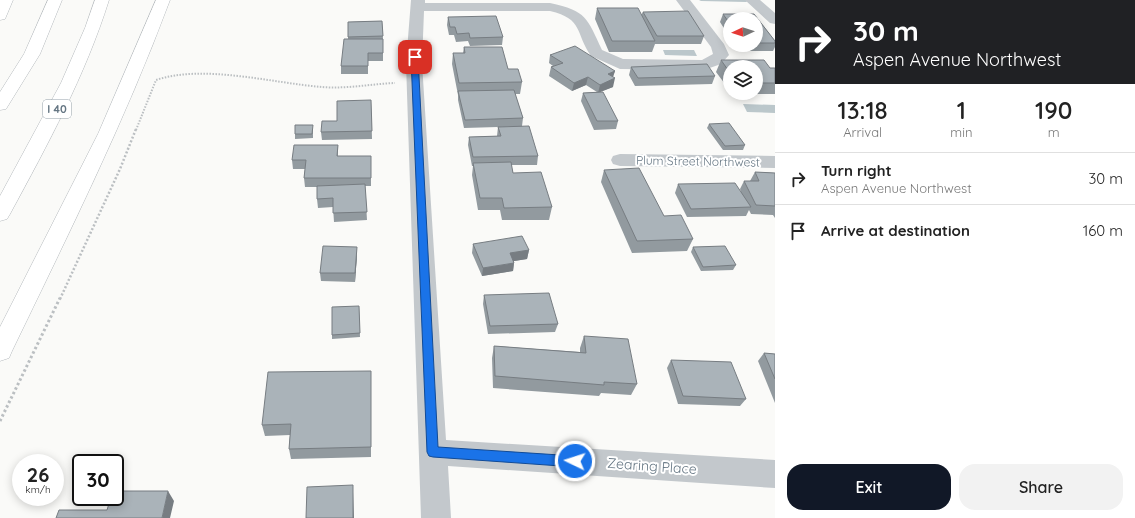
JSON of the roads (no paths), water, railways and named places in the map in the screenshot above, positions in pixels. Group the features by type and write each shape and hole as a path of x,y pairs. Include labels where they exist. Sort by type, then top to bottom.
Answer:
{"highway":[{"path":"0,16 6,0"},
{"path":"0,105 32,54 55,0"},
{"name":"I 40","path":"0,214 62,99 94,29 102,0"},
{"path":"0,351 116,116 146,48 163,0"}],"street":[{"path":"436,518 414,63 418,3 550,7 563,10 576,16 582,22 596,53 620,64 692,66 711,63 721,55 720,47 683,0"},
{"path":"752,0 775,20"},
{"name":"Plum Street Northwest","path":"620,160 775,162"},
{"name":"Zearing Place","path":"433,452 775,474"}],"waterway":[{"path":"701,0 746,1"}]}
